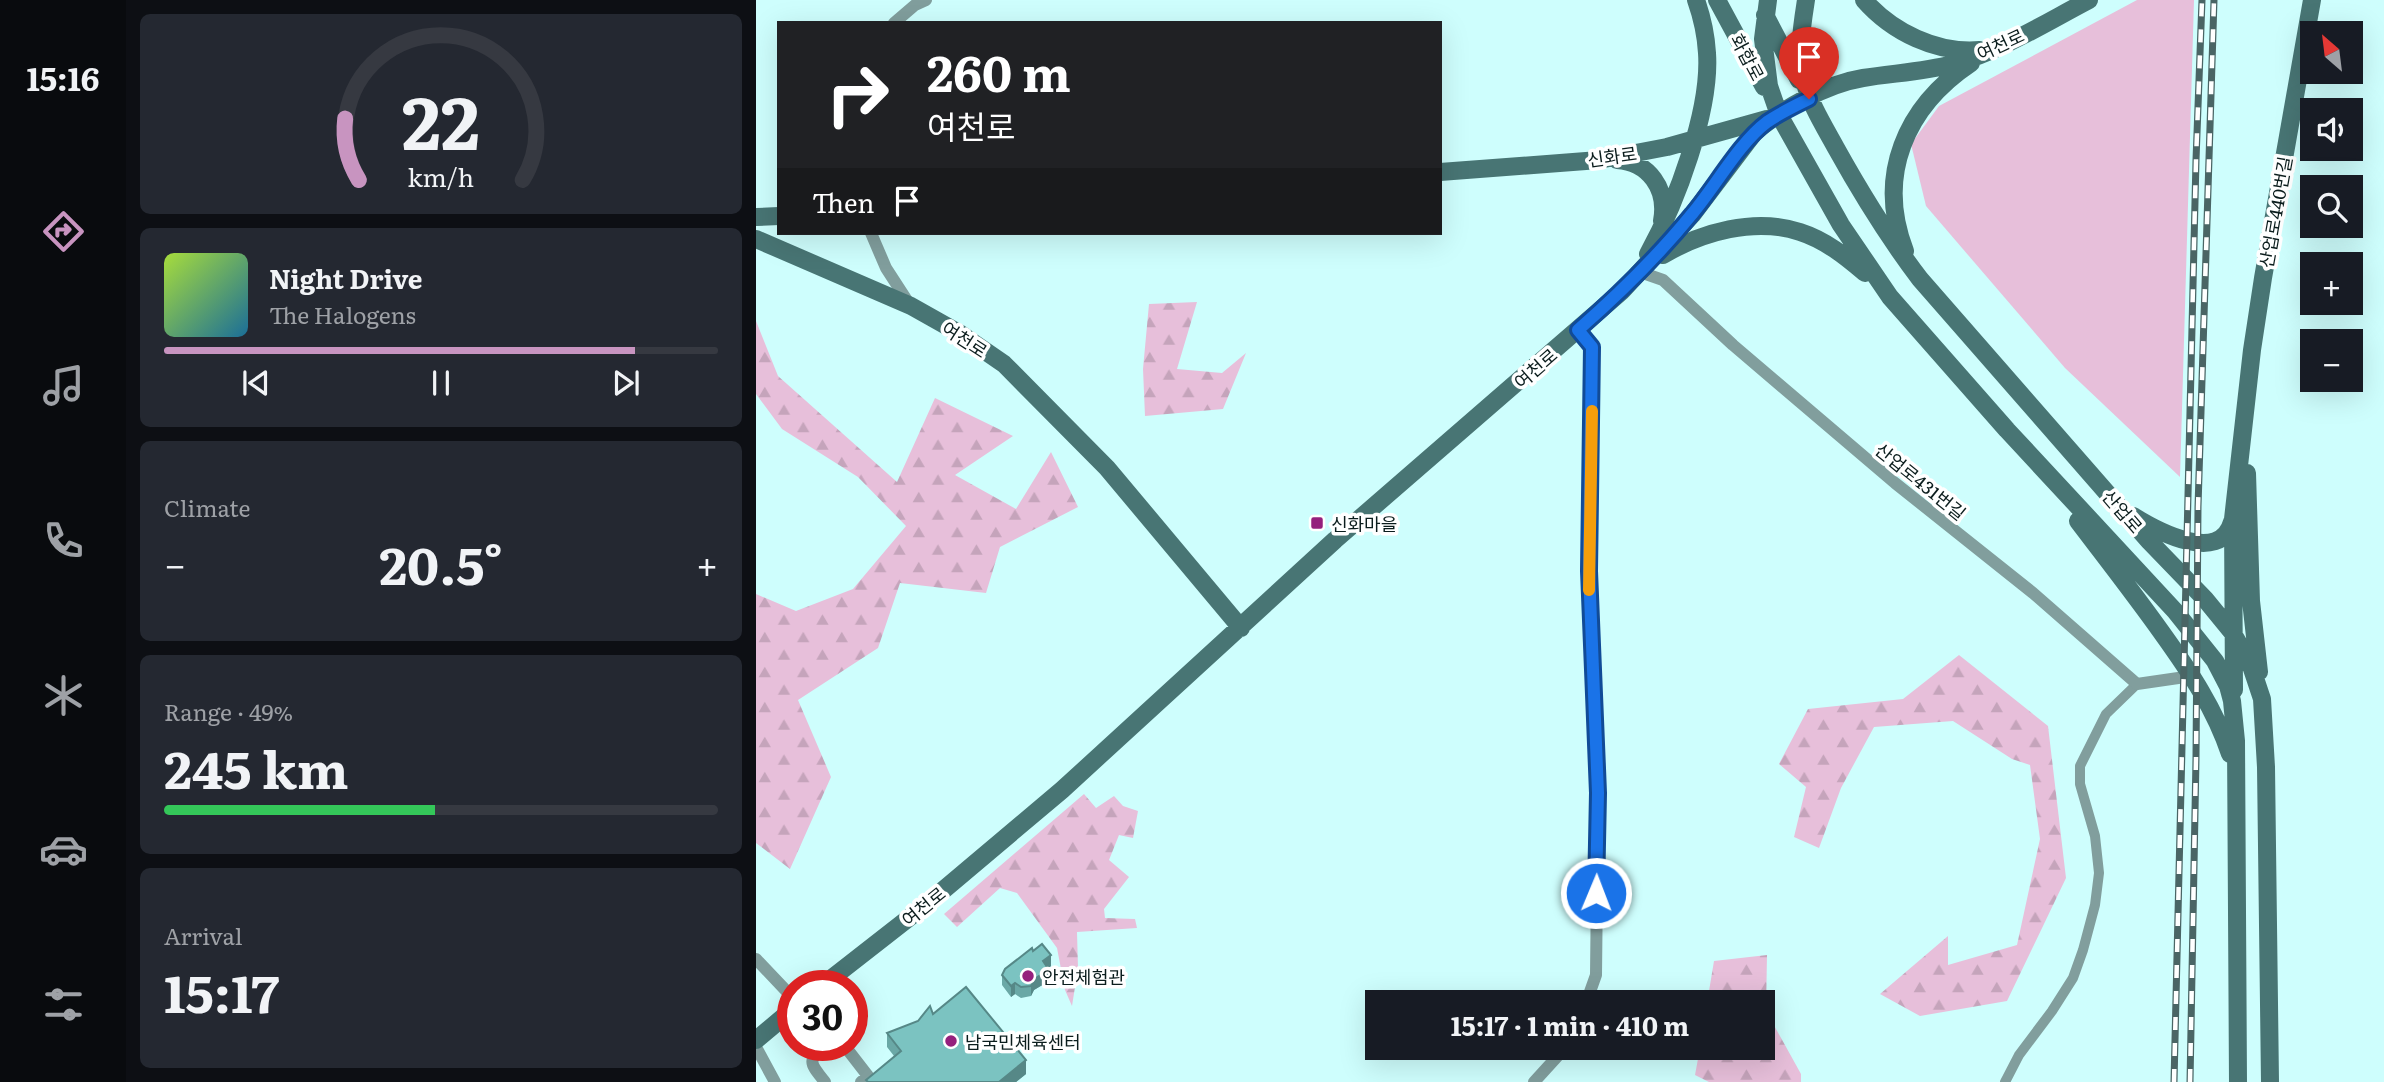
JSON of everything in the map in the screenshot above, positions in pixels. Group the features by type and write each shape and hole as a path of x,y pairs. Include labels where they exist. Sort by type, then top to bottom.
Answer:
{"main road":[{"path":"1622,290 1643,263 1659,234 1693,140 1706,85 1707,55 1705,34 1696,0"},
{"name":"화합로","path":"1717,0 1779,115"},
{"name":"산업로","path":"1806,0 1801,59 1809,99 1869,207 1920,279 2232,632 2250,663 2262,699 2266,767 2270,1080"},
{"path":"1864,0 1884,19 1929,43 1954,50 1997,48"},
{"name":"여천로","path":"842,970 928,903 1062,790 1335,540 1622,290 1692,215 1754,134 1779,115 1851,81 1951,64 1997,48 2089,0"},
{"name":"산업로440번길","path":"2235,721 2232,632 2233,519 2263,278 2312,0"},
{"name":"화합로","path":"1763,5 1809,99"},
{"name":"산업로","path":"1763,5 1765,63 1769,86 1779,115 1841,225 1890,297 2007,430 2175,611 2222,672 2230,693 2235,721 2238,1082"},
{"path":"1920,279 1907,256 1895,217 1892,181 1898,153 1911,126 1936,94 1964,68 1997,48"},
{"name":"신화로","path":"1442,172 1599,160 1693,140 1779,115"},
{"path":"1599,160 1634,163 1651,174 1657,183 1662,204 1659,234"},
{"path":"756,217 777,216"},
{"path":"1640,272 1683,243 1708,234 1745,228 1781,227 1801,232 1842,254 1890,297"},
{"name":"여천로","path":"756,239 911,306 959,333 1004,364 1107,468 1241,628"},
{"name":"산업로440번길","path":"2244,425 2251,601 2262,699"},
{"name":"산업로","path":"2007,430 2130,588 2209,702 2225,737 2236,790"},
{"path":"2121,509 2169,535 2202,543 2222,538 2229,531 2233,519"},
{"path":"2175,611 2208,638 2221,638 2232,632 2245,617 2251,601"},
{"path":"756,1041 777,1023"}],"street":[{"path":"896,21 915,5 926,0"},
{"path":"872,235 886,268 911,306"},
{"name":"산업로431번길","path":"1640,272 1663,280 1733,345 1895,483 2034,593 2137,684"},
{"path":"1578,330 1592,347 1589,571 1598,793 1596,975 1591,990"},
{"path":"2005,1082 2019,1055 2073,978 2095,905 2099,873 2095,836 2080,784 2080,766 2106,714 2137,684 2192,676"},
{"path":"756,959 777,981"},
{"path":"756,1047 775,1082"},
{"path":"1536,1081 1554,1060"},
{"path":"811,1061 825,1082"},
{"path":"856,1061 868,1076 861,1082"}],"green space":[{"path":"2137,0 2194,0 2180,477 2065,368 1926,206 1911,144 1939,106"},
{"path":"1197,302 1177,369 1222,373 1246,353 1223,409 1145,416 1143,369 1149,304"},
{"path":"756,321 778,376 897,482 935,398 1013,436 955,475 1016,509 1051,452 1078,507 1000,547 986,593 900,583 878,648 798,700 831,777 790,869 756,843 756,594 796,611 853,589 906,526 858,477 782,429 756,394"},
{"path":"1959,655 2048,726 2066,878 2007,1001 1920,1016 1880,994 1948,936 1948,965 2017,945 2040,839 2030,765 2012,759 1953,721 1874,727 1841,788 1819,848 1794,837 1806,787 1779,764 1808,709 1903,699"},
{"path":"1084,794 1096,808 1114,796 1123,806 1138,811 1133,838 1119,835 1109,860 1129,877 1104,909 1105,918 1135,919 1137,928 1077,932 1078,968 1072,1006 1065,990 1057,948 1017,893 1000,888 957,927 944,914"},
{"path":"1767,955 1766,990 1709,990 1714,961"},
{"path":"1775,1027 1801,1074 1801,1082 1709,1082 1695,1075 1698,1060 1775,1060"}],"building":[{"path":"1042,944 1051,955 1043,961 1049,970 1034,979 1031,986 1021,987 1015,983 1011,986 1002,975 1005,969 1032,948 1033,951"},
{"name":"남국민체육센터","path":"966,987 1026,1060 999,1082 866,1080 901,1051 887,1033 918,1021 930,1006 933,1014"}],"railway":[{"path":"2174,1082 2202,0"},
{"path":"2190,1082 2198,507 2214,0"}],"slow traffic":[{"path":"1589,590 1592,411"}],"place":[{"name":"신화마을","path":"1317,523"},
{"name":"안전체험관","path":"1028,976"},
{"name":"남국민체육센터","path":"951,1041"}],"route":[{"path":"1596,893 1598,793 1589,571 1592,347 1578,330 1661,250 1692,215 1754,134 1766,123 1809,99"}]}
